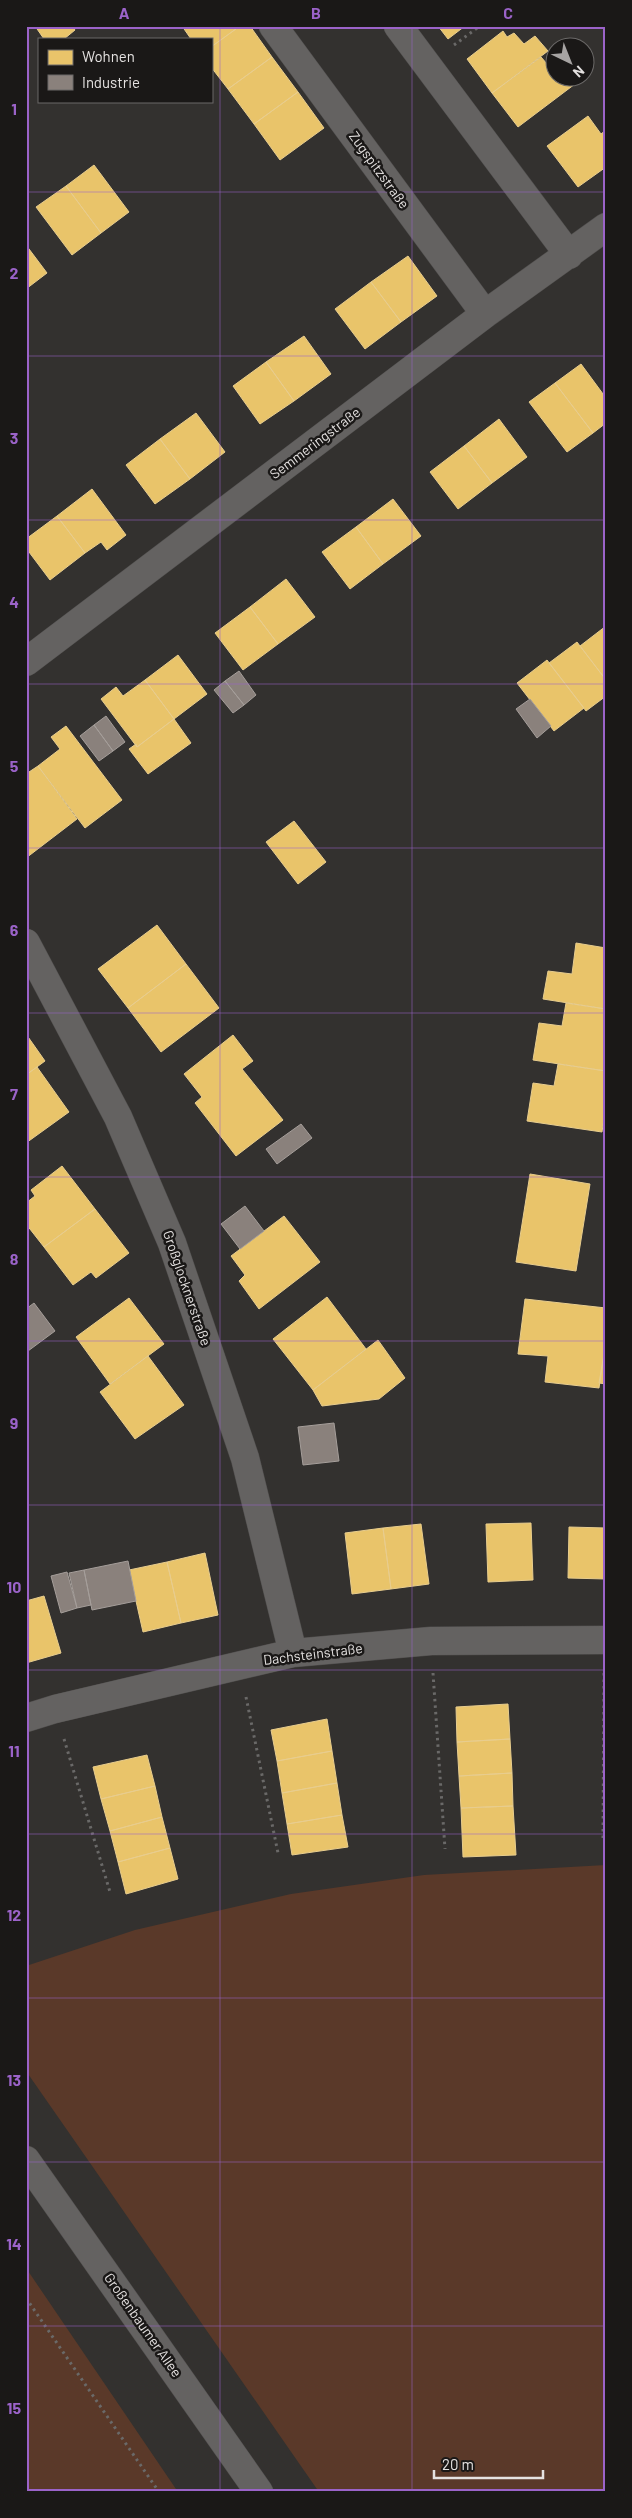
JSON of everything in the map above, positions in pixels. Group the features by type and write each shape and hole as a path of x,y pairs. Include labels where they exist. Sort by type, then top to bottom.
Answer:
{"street":[{"name":"Zugspitzstraße","path":"273,26 486,314"},
{"path":"398,26 569,255"},
{"name":"Semmeringstraße","path":"26,662 486,314 606,227"},
{"name":"Großglocknerstraße","path":"26,943 118,1117 172,1243 245,1458 293,1653"},
{"name":"Dachsteinstraße","path":"26,1718 55,1709 293,1653 431,1641 605,1640"},
{"name":"Großenbaumer Allee","path":"26,2160 259,2492"}],"path":[{"path":"603,1838 605,1640"},
{"path":"431,1641 445,1849"},
{"path":"240,1665 278,1853"},
{"path":"55,1709 110,1892"},
{"path":"26,2298 159,2492"}],"shaded area":[{"path":"606,1865 606,2492 319,2492 26,2071 26,1966 135,1930 291,1894 424,1875"},
{"path":"26,2268 178,2492 26,2492"}],"building: Wohnen":[{"path":"35,26 72,26 75,30 65,38 43,38"},
{"path":"182,26 240,26 212,46 212,38 190,38"},
{"path":"240,26 250,26 272,57 228,89 212,68 212,46"},
{"path":"438,26 465,26 448,39"},
{"path":"503,31 507,37 514,33 524,44 535,36 544,46 544,54 492,93 467,59"},
{"path":"272,57 298,92 254,124 228,89"},
{"path":"541,57 544,60 544,88 570,88 518,127 492,93"},
{"path":"298,92 324,128 280,160 254,124"},
{"path":"588,116 601,134 606,130 606,167 578,187 547,146"},
{"path":"94,165 129,212 101,233 66,186"},
{"path":"66,186 101,233 72,255 36,207"},
{"path":"26,245 47,273 26,289"},
{"path":"408,256 437,296 401,322 371,282"},
{"path":"371,282 401,322 365,349 335,309"},
{"path":"304,336 331,374 294,401 266,362"},
{"path":"266,362 294,401 260,424 233,386"},
{"path":"581,364 606,398 606,423 593,433 555,383"},
{"path":"555,383 593,433 567,452 529,402"},
{"path":"196,413 225,452 190,479 160,439"},
{"path":"499,419 527,457 492,483 464,446"},
{"path":"160,439 190,479 155,504 126,465"},
{"path":"464,446 492,483 458,509 430,472"},
{"path":"92,489 126,535 107,550 101,542 85,553 57,516"},
{"path":"393,499 421,536 383,564 356,527"},
{"path":"57,516 85,553 50,580 26,548 26,539"},
{"path":"356,527 383,564 350,589 322,552"},
{"path":"286,579 315,617 278,644 250,607"},
{"path":"250,607 278,644 243,670 215,633"},
{"path":"606,626 606,680 580,646"},
{"path":"577,642 606,680 606,696 586,711 549,663"},
{"path":"178,655 207,694 174,719 145,680"},
{"path":"547,660 584,708 554,731 517,683"},
{"path":"145,680 174,719 137,747 101,699 116,687 123,696"},
{"path":"174,719 191,743 148,774 129,749 136,744 137,747"},
{"path":"66,726 122,800 85,828 38,766 60,749 51,737"},
{"path":"38,766 77,819 26,858 26,774"},
{"path":"294,821 326,862 298,884 266,842"},
{"path":"157,925 186,964 128,1008 98,969"},
{"path":"576,943 606,948 606,1009 543,999 548,971 572,974"},
{"path":"186,964 219,1008 161,1052 128,1008"},
{"path":"566,1003 606,1009 606,1071 533,1060 539,1023 562,1026"},
{"path":"26,1034 45,1061 26,1075"},
{"path":"233,1035 253,1061 242,1069 283,1120 236,1156 195,1103 202,1097 184,1074"},
{"path":"558,1064 606,1071 606,1105 602,1132 527,1121 533,1083 554,1086"},
{"path":"37,1067 69,1112 26,1143 26,1075"},
{"path":"62,1166 95,1209 44,1247 26,1224 26,1203 35,1196 31,1190"},
{"path":"530,1174 590,1184 576,1271 516,1262"},
{"path":"95,1209 129,1253 96,1278 91,1272 73,1285 44,1247"},
{"path":"284,1216 320,1262 259,1309 239,1281 245,1275 231,1256"},
{"path":"327,1297 366,1349 313,1390 273,1339"},
{"path":"129,1298 164,1344 110,1384 76,1337"},
{"path":"525,1299 606,1308 606,1342 599,1388 545,1382 548,1356 518,1354"},
{"path":"378,1340 405,1378 379,1399 322,1406 313,1390"},
{"path":"606,1342 606,1384 599,1383"},
{"path":"148,1356 184,1405 135,1439 100,1392"},
{"path":"531,1523 533,1580 488,1582 486,1524"},
{"path":"421,1524 429,1584 391,1589 383,1528"},
{"path":"569,1527 606,1528 606,1579 568,1578"},
{"path":"383,1528 391,1589 352,1594 345,1533"},
{"path":"205,1553 218,1615 181,1623 167,1562"},
{"path":"167,1562 181,1623 143,1632 129,1570"},
{"path":"44,1596 61,1653 26,1663 26,1601"},
{"path":"508,1704 510,1739 457,1742 456,1707"},
{"path":"327,1719 332,1751 277,1761 271,1730"},
{"path":"510,1739 512,1773 459,1776 457,1742"},
{"path":"332,1751 337,1783 282,1793 277,1761"},
{"path":"147,1755 155,1786 101,1799 93,1767"},
{"path":"512,1773 513,1806 461,1808 459,1776"},
{"path":"337,1783 342,1815 287,1824 282,1793"},
{"path":"155,1786 162,1817 110,1831 101,1799"},
{"path":"513,1806 516,1855 463,1857 461,1808"},
{"path":"342,1815 348,1847 292,1855 287,1824"},
{"path":"162,1817 170,1848 118,1862 110,1831"},
{"path":"170,1848 178,1879 126,1894 118,1862"}],"building: Industrie":[{"path":"239,671 256,695 244,705 225,681"},
{"path":"225,681 244,705 233,713 214,690"},
{"path":"530,699 551,726 537,738 516,709"},
{"path":"106,716 125,742 113,751 94,725"},
{"path":"94,725 113,751 99,761 80,736"},
{"path":"301,1124 312,1138 277,1164 266,1149"},
{"path":"245,1206 264,1231 240,1249 221,1224"},
{"path":"34,1303 55,1331 28,1351 26,1348 26,1309"},
{"path":"334,1423 339,1461 303,1465 298,1427"},
{"path":"128,1561 136,1601 92,1610 84,1570"},
{"path":"84,1570 91,1605 77,1608 69,1573"},
{"path":"67,1572 77,1608 61,1613 51,1576"}]}
